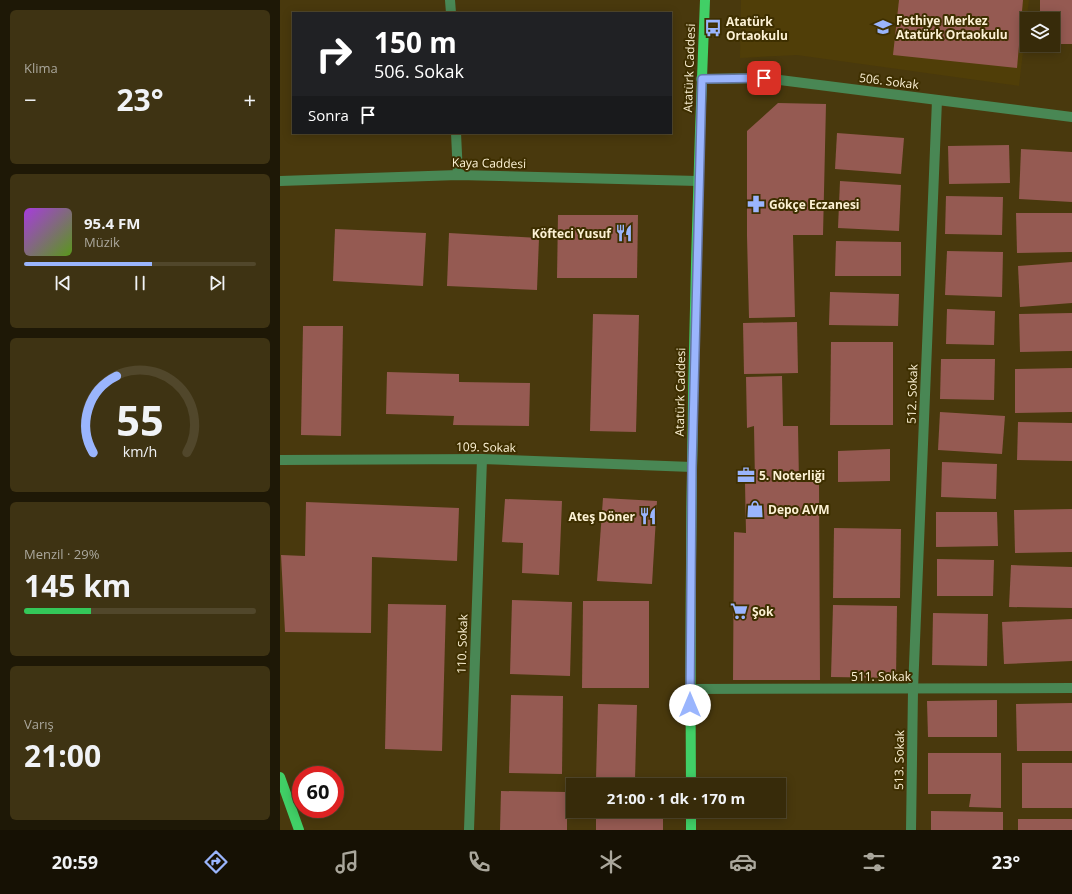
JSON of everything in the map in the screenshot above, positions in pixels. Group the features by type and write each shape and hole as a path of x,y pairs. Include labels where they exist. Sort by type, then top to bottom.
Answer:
{"main road":[{"name":"Atatürk Caddesi","path":"691,778 690,689 692,467 698,181 704,0"},
{"path":"280,776 299,830"},
{"path":"691,818 691,830"}],"street":[{"path":"450,0 451,12"},
{"name":"506. Sokak","path":"702,79 764,78 1072,117"},
{"name":"512. Sokak","path":"913,690 937,100"},
{"path":"456,134 458,175"},
{"name":"Kaya Caddesi","path":"280,181 458,175 698,181"},
{"name":"109. Sokak","path":"280,460 482,459 692,467"},
{"name":"110. Sokak","path":"468,830 482,459"},
{"name":"511. Sokak","path":"690,689 913,690 1072,688"},
{"name":"513. Sokak","path":"911,830 913,690"}],"shaded area":[{"name":"Fethiye Merkez Atatürk Ortaokulu","path":"741,0 1029,0 1028,12 1020,12 1020,52 1023,52 1019,86 797,55 740,58"}],"building":[{"path":"899,0 1023,0 1022,12 1020,12 1017,68 893,55"},
{"path":"1040,0 1072,0 1072,44 1060,44 1060,12 1040,12"},
{"path":"778,103 826,104 823,235 793,235 795,317 749,318 747,131"},
{"path":"837,133 904,138 901,174 835,169"},
{"path":"1009,145 1010,183 949,184 948,146"},
{"path":"1021,149 1072,152 1072,202 1019,199"},
{"path":"840,181 901,185 899,231 838,228"},
{"path":"946,196 1003,197 1002,235 945,234"},
{"path":"1016,213 1072,213 1072,252 1017,253"},
{"path":"558,215 638,215 637,278 557,278"},
{"path":"335,229 426,233 423,286 333,281"},
{"path":"449,233 539,238 537,290 447,286"},
{"path":"836,241 901,242 901,276 835,276"},
{"path":"947,251 1003,252 1002,297 945,295"},
{"path":"1072,262 1072,303 1020,307 1018,266"},
{"path":"830,292 899,294 898,326 829,325"},
{"path":"947,309 995,311 994,345 946,344"},
{"path":"1072,313 1072,351 1020,352 1019,314"},
{"path":"593,314 639,315 636,432 590,431"},
{"path":"797,322 798,373 744,374 743,323"},
{"path":"303,326 343,326 341,436 301,435"},
{"path":"831,342 893,342 893,425 830,425"},
{"path":"941,359 995,359 994,400 940,399"},
{"path":"1072,368 1072,412 1015,413 1015,369"},
{"path":"387,372 459,374 459,382 530,383 529,426 453,425 454,416 386,414"},
{"path":"782,376 783,426 798,426 799,482 819,482 820,680 733,680 734,532 746,533 745,483 755,483 754,426 747,428 746,377"},
{"path":"940,412 1005,416 1002,454 938,450"},
{"path":"1018,422 1072,423 1072,461 1017,460"},
{"path":"890,449 890,481 838,482 838,451"},
{"path":"942,462 997,464 996,499 941,497"},
{"path":"603,498 657,501 652,584 597,581"},
{"path":"505,499 562,501 559,575 522,573 523,543 502,542"},
{"path":"306,502 459,508 457,561 372,557 371,633 285,632 281,555 305,556"},
{"path":"1072,509 1072,552 1015,553 1014,510"},
{"path":"936,512 997,512 998,546 936,547"},
{"path":"834,528 901,529 900,598 833,598"},
{"path":"937,559 994,560 993,596 937,596"},
{"path":"1011,565 1072,567 1072,608 1009,607"},
{"path":"512,600 572,602 570,676 510,674"},
{"path":"583,601 649,601 649,688 582,688"},
{"path":"388,604 446,605 442,751 385,749"},
{"path":"833,605 897,606 896,678 831,677"},
{"path":"933,613 988,614 987,666 932,665"},
{"path":"1072,619 1072,661 1004,664 1002,622"},
{"path":"511,695 563,696 562,774 509,773"},
{"path":"997,700 997,737 928,737 927,701"},
{"path":"1072,703 1072,751 1017,751 1016,704"},
{"path":"598,704 637,705 635,778 596,778"},
{"path":"928,753 1001,753 1001,808 969,807 971,794 928,794"},
{"path":"1022,763 1072,763 1072,808 1022,808"},
{"path":"501,791 566,792 567,830 500,830"},
{"path":"931,811 1003,812 1003,830 931,830"},
{"path":"596,818 663,818 663,830 596,830"},
{"path":"1018,819 1072,819 1072,830 1018,830"}],"place":[{"name":"Fethiye Merkez Atatürk Ortaokulu","path":"883,27"},
{"name":"Atatürk Ortaokulu","path":"713,28"},
{"name":"Gökçe Eczanesi","path":"756,204"},
{"name":"Köfteci Yusuf","path":"624,233"},
{"name":"5. Noterliği","path":"746,475"},
{"name":"Depo AVM","path":"755,509"},
{"name":"Ateş Döner","path":"648,516"},
{"name":"Şok","path":"739,611"}],"route":[{"path":"690,705 692,467 698,181 702,79 764,78"}]}
